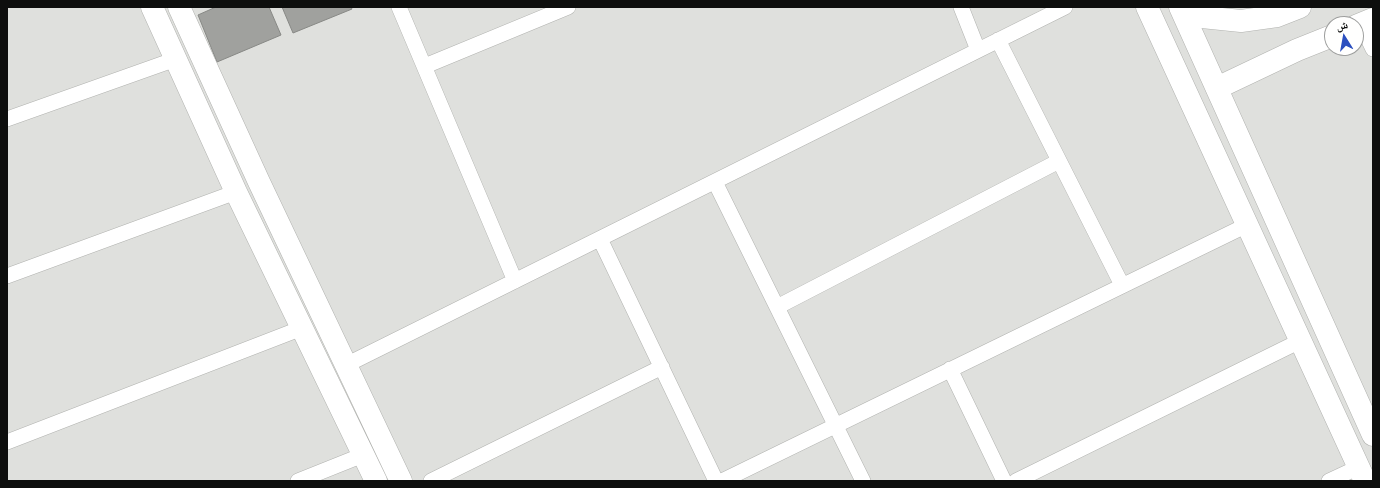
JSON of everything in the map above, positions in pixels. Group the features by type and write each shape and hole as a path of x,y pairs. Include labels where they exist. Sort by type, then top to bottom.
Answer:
{"street":[{"path":"152,7 236,192 376,481"},
{"path":"179,7 259,182 401,481"},
{"path":"399,7 516,281"},
{"path":"425,66 568,7"},
{"path":"961,7 978,50"},
{"path":"346,366 1065,7"},
{"path":"1147,7 1362,474 1329,481"},
{"path":"1180,7 1373,435"},
{"path":"1187,7 1202,17 1241,21 1277,16 1300,7"},
{"path":"1364,26 1373,49"},
{"path":"1217,88 1297,50 1324,39"},
{"path":"998,40 1122,285"},
{"path":"7,119 176,60"},
{"path":"777,307 1059,161"},
{"path":"715,182 863,481"},
{"path":"7,276 236,192"},
{"path":"722,481 1247,225"},
{"path":"600,239 716,481"},
{"path":"7,442 302,328"},
{"path":"1016,481 1300,341"},
{"path":"432,481 662,366"},
{"path":"950,369 1004,481"},
{"path":"298,481 363,455"}],"building":[{"path":"216,7 269,7 281,35 217,62 198,15"},
{"path":"282,7 351,7 352,9 293,33"}]}
